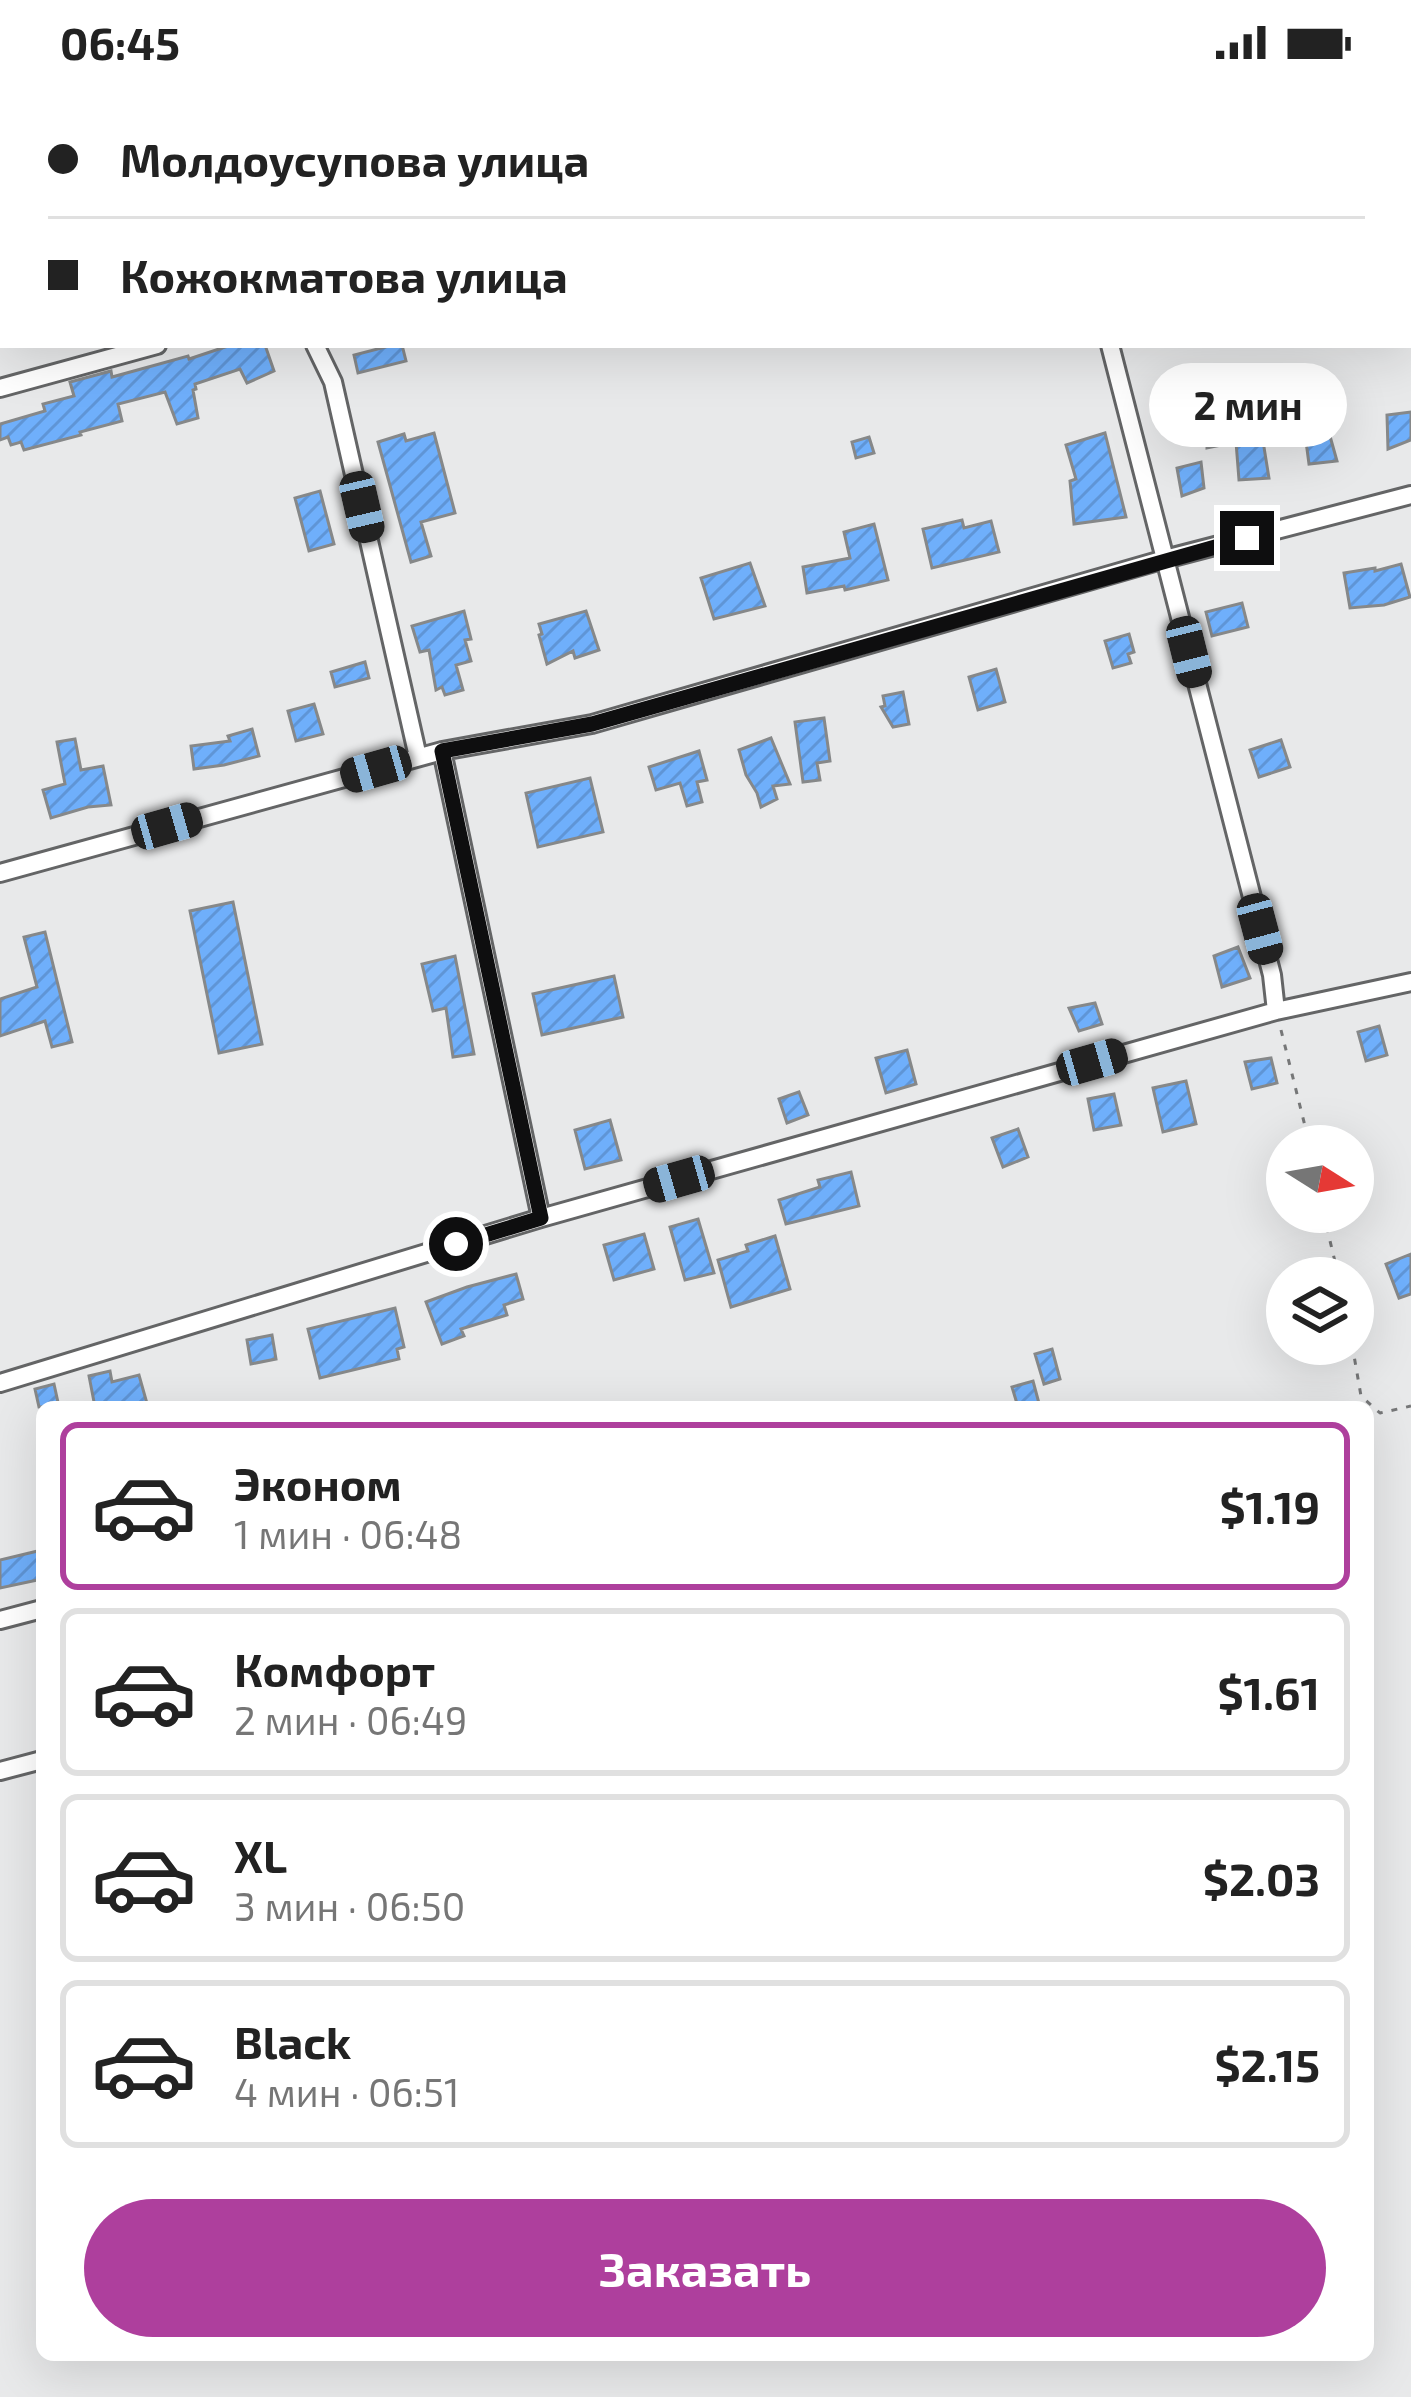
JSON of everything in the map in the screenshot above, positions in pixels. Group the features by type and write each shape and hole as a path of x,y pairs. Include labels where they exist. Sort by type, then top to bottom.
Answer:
{"street":[{"path":"0,388 146,348"},
{"path":"317,348 334,382 418,757"},
{"path":"1111,348 1272,975 1276,1010"},
{"path":"0,873 418,757 592,724 1165,559 1411,495"},
{"path":"442,751 541,1218"},
{"path":"0,1383 541,1218 1276,1010 1411,982"},
{"path":"0,1620 36,1611"},
{"path":"0,1772 36,1762"}],"path":[{"path":"1276,1010 1305,1125"},
{"path":"1356,1365 1361,1396 1367,1401"},
{"path":"1374,1407 1380,1412 1411,1406"}],"building":[{"path":"222,348 266,348 274,371 247,383 240,369 195,384 198,418 177,424 165,392 118,404 122,421 81,435 24,450 21,442 11,445 8,437 0,440 0,424 45,411 43,404 74,396 70,382"},
{"path":"403,348 406,361 358,373 354,355"},
{"path":"1411,412 1411,440 1388,449 1387,415"},
{"path":"1261,413 1269,478 1239,480 1236,442 1207,448 1207,431"},
{"path":"1328,429 1337,461 1309,464 1305,434"},
{"path":"434,433 455,513 421,522 431,556 411,562 378,442 404,434 406,441"},
{"path":"1105,433 1126,517 1074,524 1070,481 1076,479 1066,445"},
{"path":"869,437 874,453 856,458 852,442"},
{"path":"1201,462 1204,488 1182,496 1177,468"},
{"path":"320,491 334,544 309,551 295,498"},
{"path":"962,520 964,528 991,521 999,552 932,568 923,529"},
{"path":"874,524 888,580 807,593 803,567 850,558 844,532"},
{"path":"750,563 765,606 714,619 701,578"},
{"path":"1401,564 1410,597 1350,608 1344,573"},
{"path":"1242,603 1248,627 1212,636 1206,612"},
{"path":"464,611 471,661 456,665 463,690 445,695 442,687 436,690 429,650 420,652 412,626"},
{"path":"586,611 599,650 575,658 573,651 547,664 539,624"},
{"path":"1129,634 1134,652 1128,654 1131,663 1113,668 1105,641"},
{"path":"365,662 369,678 335,687 331,672"},
{"path":"996,669 1005,702 978,710 969,677"},
{"path":"903,692 909,724 893,727 881,707 885,706 883,696"},
{"path":"314,704 323,734 296,741 288,711"},
{"path":"824,718 830,761 817,763 820,780 803,782 795,722"},
{"path":"252,729 259,756 194,769 191,746 230,741 228,736"},
{"path":"771,738 790,784 773,786 777,799 761,807 739,750"},
{"path":"75,739 81,770 103,766 111,805 51,818 43,790 65,784 57,742"},
{"path":"1281,740 1290,767 1259,777 1250,750"},
{"path":"699,751 707,780 697,782 702,802 687,806 680,783 656,790 649,767"},
{"path":"590,778 603,832 538,847 526,793"},
{"path":"233,902 262,1044 219,1053 190,911"},
{"path":"45,932 72,1042 52,1047 45,1021 0,1036 0,999 37,987 24,937"},
{"path":"1238,947 1250,978 1222,987 1214,956"},
{"path":"455,956 474,1054 453,1057 446,1008 433,1011 422,964"},
{"path":"614,976 623,1017 542,1035 533,994"},
{"path":"1095,1003 1102,1024 1079,1031 1069,1008"},
{"path":"1379,1026 1387,1055 1366,1061 1358,1032"},
{"path":"907,1050 916,1084 886,1093 876,1058"},
{"path":"1271,1058 1277,1083 1252,1089 1245,1062"},
{"path":"1186,1081 1196,1124 1163,1132 1153,1088"},
{"path":"799,1092 808,1115 787,1123 779,1099"},
{"path":"1114,1094 1121,1125 1094,1130 1088,1099"},
{"path":"610,1120 621,1160 585,1169 575,1130"},
{"path":"1018,1129 1028,1157 1003,1167 992,1138"},
{"path":"851,1172 859,1206 786,1224 779,1200 820,1187 818,1180"},
{"path":"698,1219 714,1273 685,1280 670,1227"},
{"path":"644,1234 654,1269 614,1280 604,1245"},
{"path":"775,1236 790,1289 731,1307 718,1260"},
{"path":"1411,1254 1411,1294 1399,1298 1386,1264"},
{"path":"516,1274 523,1299 504,1305 507,1315 461,1329 464,1336 442,1344 426,1302"},
{"path":"395,1308 404,1347 397,1349 399,1359 320,1378 308,1329"},
{"path":"272,1335 276,1359 251,1364 247,1340"},
{"path":"1052,1349 1060,1379 1044,1384 1035,1354"},
{"path":"110,1371 112,1382 139,1375 146,1401 94,1401 89,1376"},
{"path":"1033,1381 1038,1401 1016,1401 1012,1387"},
{"path":"54,1384 58,1401 38,1401 35,1389"},
{"path":"36,1551 36,1580 0,1588 0,1560"}],"route":[{"path":"456,1244 541,1218 442,751 592,724 1247,538"}]}
